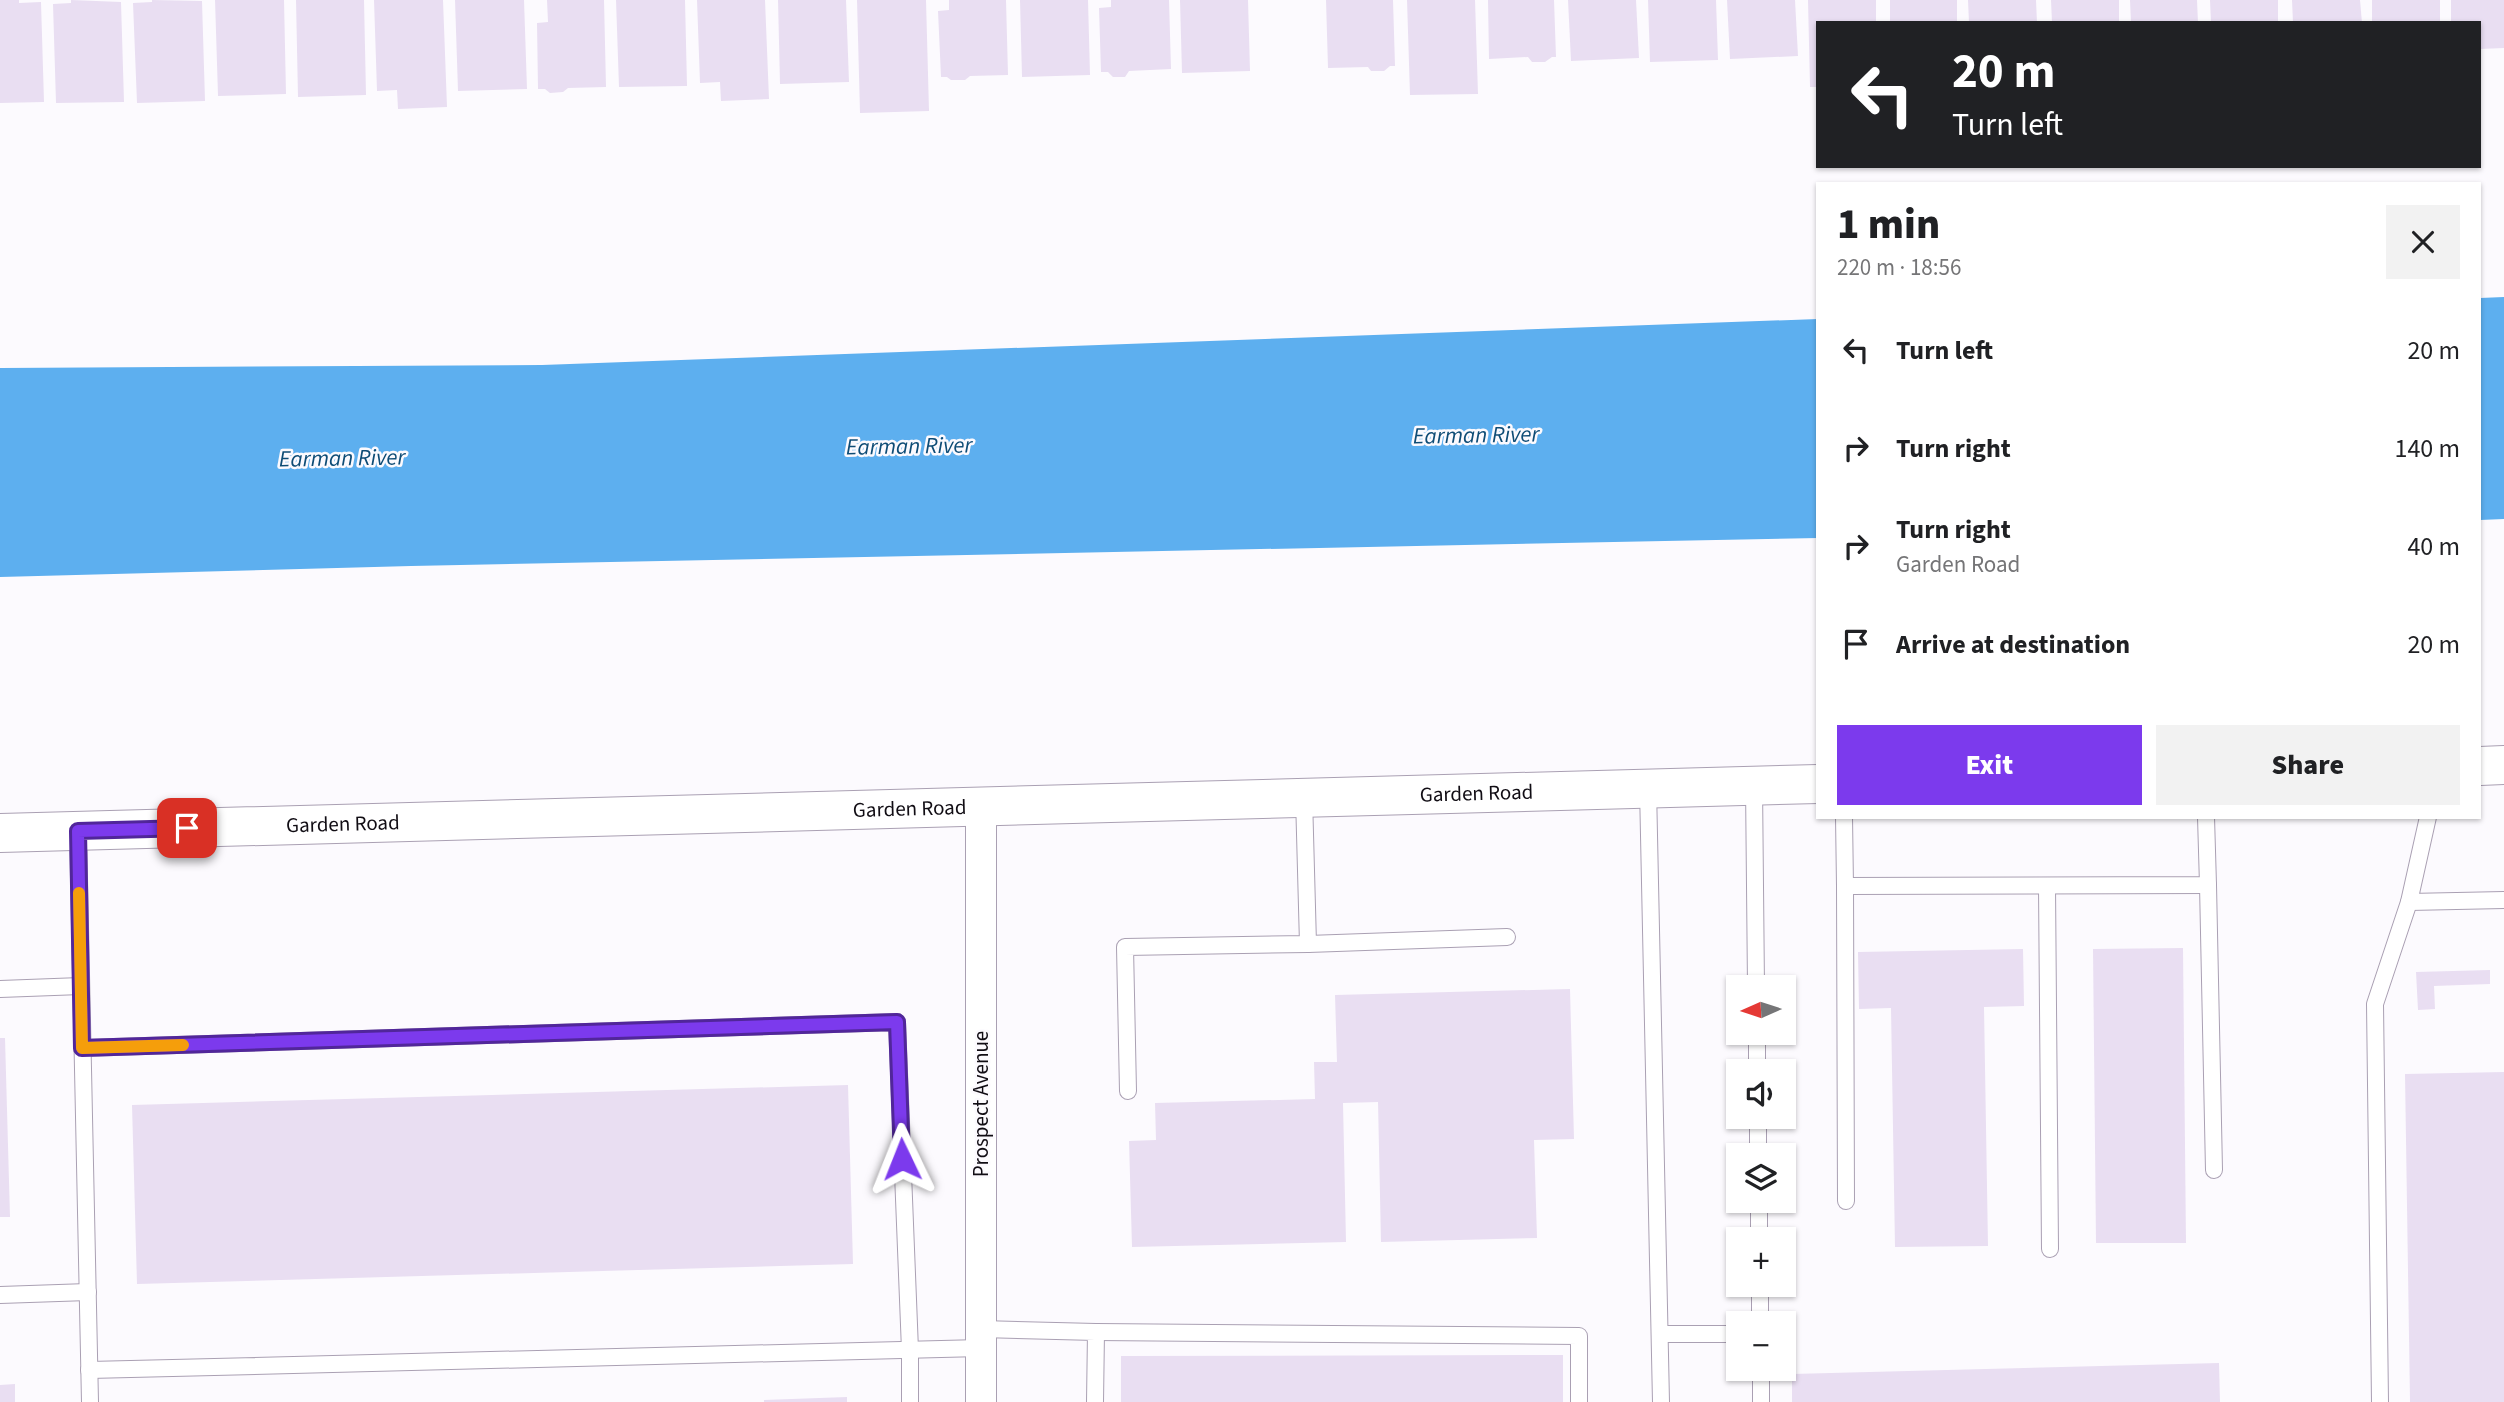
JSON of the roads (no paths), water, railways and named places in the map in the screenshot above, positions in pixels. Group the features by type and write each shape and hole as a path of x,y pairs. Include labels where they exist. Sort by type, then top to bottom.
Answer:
{"street":[{"path":"2481,766 2504,765"},
{"name":"Garden Road","path":"0,833 1816,784"},
{"name":"Prospect Avenue","path":"981,806 981,1402"}],"lane":[{"path":"1754,785 1756,975"},
{"path":"1648,788 1661,1402"},
{"path":"1304,797 1308,944"},
{"path":"1844,819 1846,1201"},
{"path":"2206,819 2214,1170"},
{"path":"2380,1402 2375,1004 2409,902 2428,819"},
{"path":"78,831 90,1402"},
{"path":"1844,886 2208,885"},
{"path":"2047,886 2050,1249"},
{"path":"2409,902 2504,900"},
{"path":"1128,1091 1125,947 1507,937"},
{"path":"0,989 81,986"},
{"path":"82,1048 897,1022 910,1402"},
{"path":"0,1295 88,1292"},
{"path":"1096,1332 1096,1402"},
{"path":"89,1370 910,1350 981,1339 1096,1332 1579,1336 1579,1402"},
{"path":"1660,1335 1726,1334"},
{"path":"1761,1381 1761,1402"}],"water":[{"path":"2504,297 2504,519 2481,520 2481,298"},
{"name":"Earman River","path":"1816,319 1816,538 411,566 0,577 0,368 542,365"}]}
